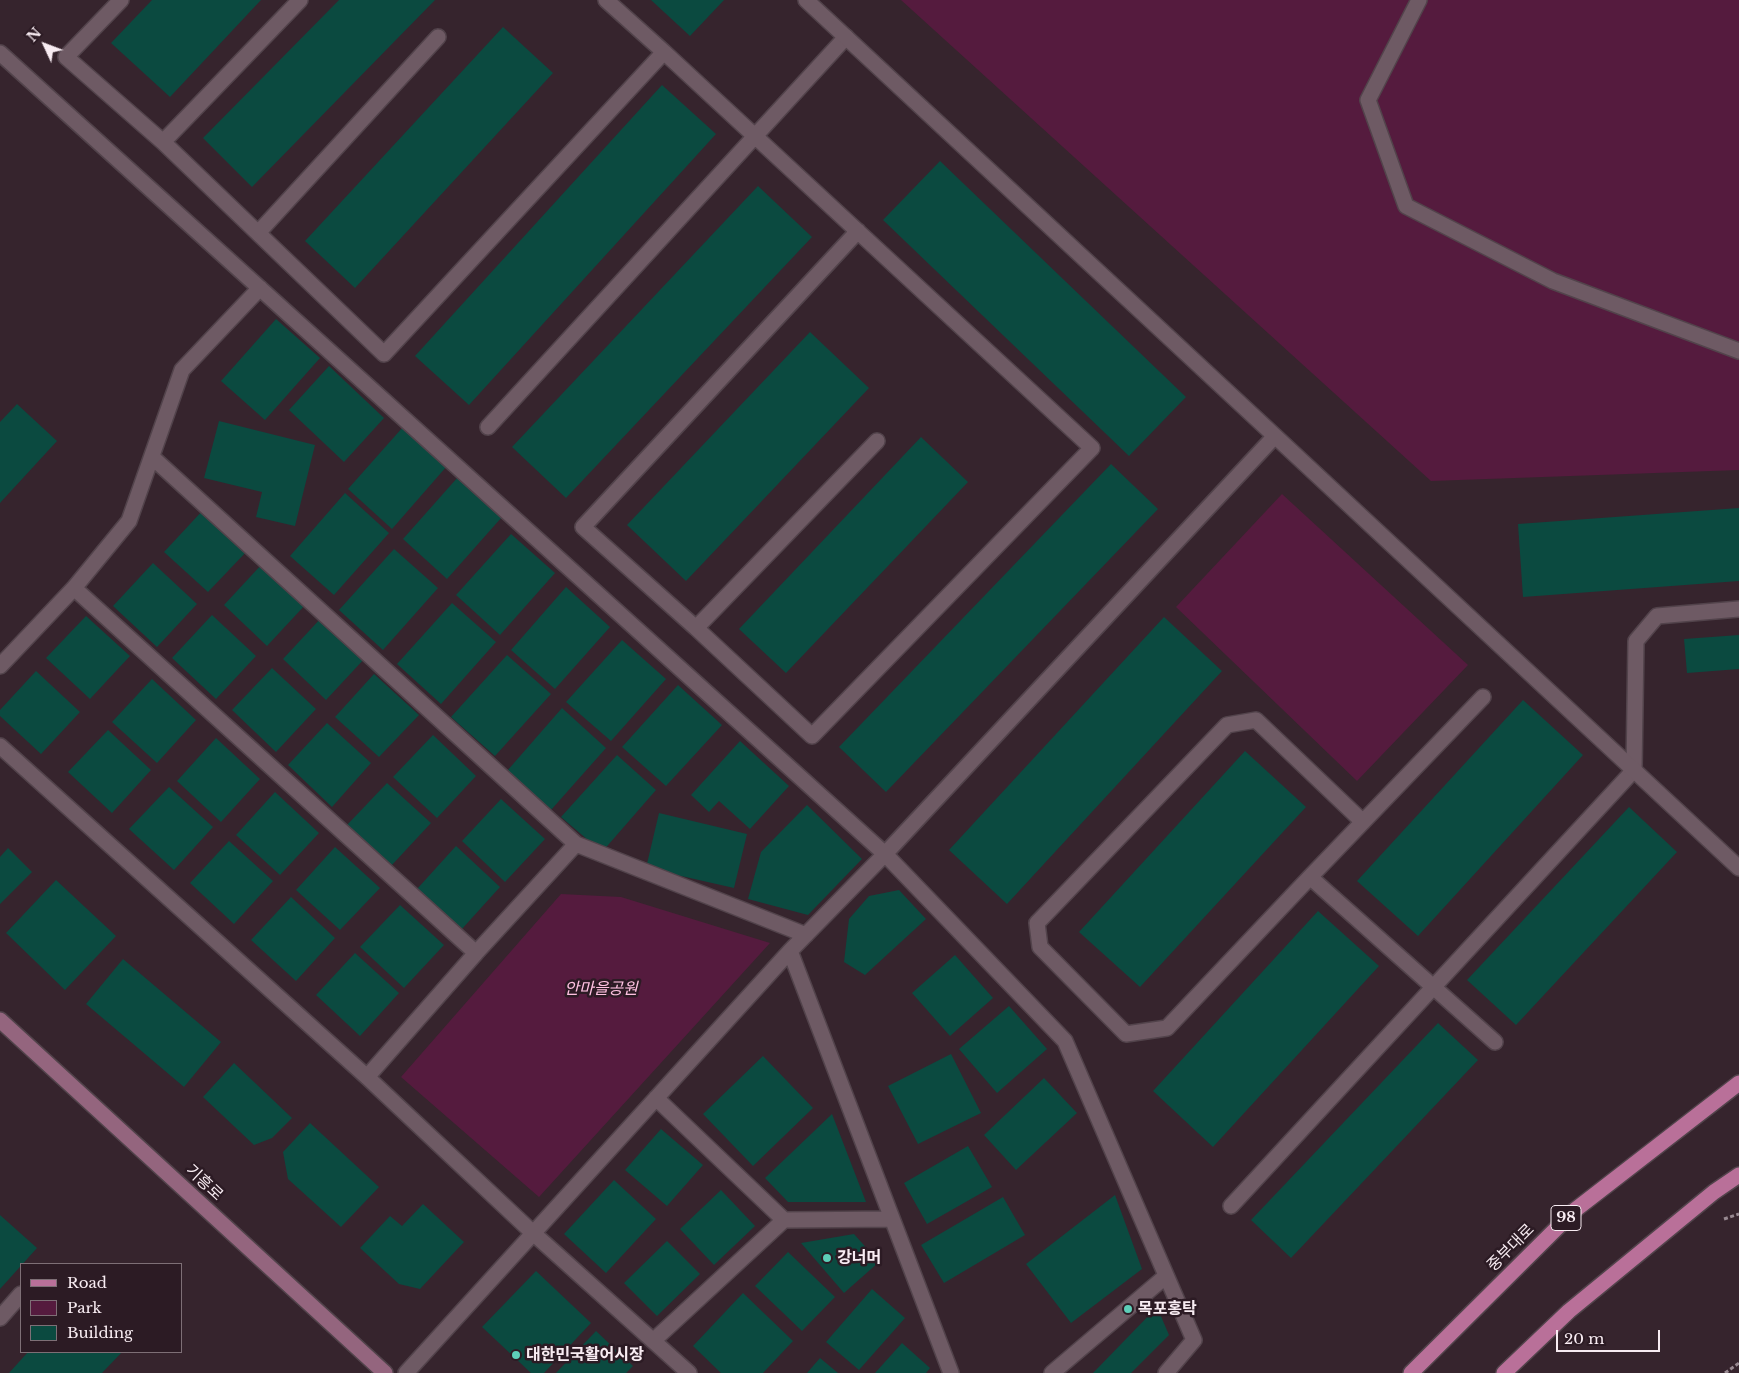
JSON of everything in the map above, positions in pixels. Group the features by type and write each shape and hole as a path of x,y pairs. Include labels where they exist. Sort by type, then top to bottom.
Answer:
{"main road":[{"name":"기흥로","path":"0,1020 385,1373"},
{"name":"중부대로","path":"1411,1373 1574,1210 1739,1083"},
{"path":"1504,1373 1568,1311 1714,1192 1739,1175"}],"street":[{"path":"121,0 66,57 163,142 384,354 664,52"},
{"path":"163,142 300,0"},
{"path":"606,0 664,52 1092,448 812,736 696,628 583,527 858,232"},
{"path":"806,0 1739,868"},
{"path":"1419,0 1368,100 1406,206 1553,281 1739,351"},
{"path":"258,233 438,37"},
{"path":"488,427 846,37"},
{"path":"0,53 885,854 1065,1041 1194,1340 1166,1373"},
{"path":"0,666 74,588 128,521 182,370 260,288"},
{"path":"406,1373 790,951 885,854 1275,436"},
{"path":"696,628 877,441"},
{"path":"152,457 576,844 806,935"},
{"path":"74,588 476,953"},
{"path":"1231,1206 1634,770 1636,641 1657,616 1739,609"},
{"path":"1363,822 1256,720 1228,725 1037,923 1040,946 1126,1034 1167,1028 1483,697"},
{"path":"0,746 368,1077 533,1233 689,1373"},
{"path":"368,1077 476,953 576,844"},
{"path":"1310,877 1495,1042"},
{"path":"790,951 952,1373"},
{"path":"656,1098 784,1220"},
{"path":"653,1341 784,1220 892,1219"},
{"path":"1052,1373 1166,1276"},
{"path":"0,1318 20,1295"}],"path":[{"path":"1725,1373 1739,1362"}],"green space":[{"path":"901,0 1739,0 1739,470 1431,481"},
{"path":"1282,494 1468,665 1357,781 1176,607"},
{"name":"안마을공원","path":"561,894 621,897 770,943 539,1197 401,1077"}],"building":[{"path":"152,0 261,0 170,97 111,43"},
{"path":"339,0 435,0 252,187 203,138"},
{"path":"651,0 724,0 690,36"},
{"path":"503,27 553,73 355,288 305,241"},
{"path":"662,85 716,134 469,405 415,356"},
{"path":"940,161 1186,397 1129,456 883,220"},
{"path":"758,186 812,237 566,498 512,447"},
{"path":"276,319 320,358 265,420 221,381"},
{"path":"810,332 869,388 686,581 627,525"},
{"path":"329,366 384,418 344,462 289,410"},
{"path":"17,404 57,441 0,503 0,422"},
{"path":"219,421 315,445 295,526 256,517 262,492 204,478"},
{"path":"403,427 447,466 392,529 348,489"},
{"path":"921,437 968,482 786,673 739,629"},
{"path":"1111,464 1158,509 886,792 839,747"},
{"path":"458,477 502,517 447,579 403,539"},
{"path":"345,493 389,533 334,595 290,556"},
{"path":"1739,508 1739,581 1523,597 1518,524"},
{"path":"204,509 248,550 208,592 164,552"},
{"path":"511,534 555,573 500,635 456,595"},
{"path":"394,549 438,588 383,650 339,610"},
{"path":"153,563 197,604 157,647 113,606"},
{"path":"263,563 307,603 267,646 224,605"},
{"path":"566,587 610,627 555,689 511,650"},
{"path":"452,603 496,642 441,704 397,664"},
{"path":"212,615 256,656 216,699 172,658"},
{"path":"86,616 130,656 90,699 46,658"},
{"path":"322,617 366,657 326,700 283,659"},
{"path":"1164,617 1222,671 1007,904 949,850"},
{"path":"1739,635 1739,669 1687,673 1684,639"},
{"path":"622,640 666,679 611,741 566,702"},
{"path":"507,655 551,694 495,756 451,717"},
{"path":"272,668 316,709 276,752 232,710"},
{"path":"36,671 80,712 41,754 0,716 0,710"},
{"path":"374,674 419,715 379,757 335,717"},
{"path":"152,679 196,720 157,763 112,722"},
{"path":"678,685 722,725 666,786 622,747"},
{"path":"1523,700 1583,755 1418,936 1357,881"},
{"path":"562,708 606,748 551,810 507,771"},
{"path":"327,723 371,763 332,807 288,765"},
{"path":"108,730 151,770 112,813 68,772"},
{"path":"433,735 476,776 437,818 393,777"},
{"path":"216,738 260,779 221,822 177,781"},
{"path":"740,741 789,786 750,829 719,801 709,812 691,795"},
{"path":"1245,751 1306,807 1140,987 1079,932"},
{"path":"617,755 656,790 602,852 561,817"},
{"path":"387,783 431,823 391,866 347,825"},
{"path":"169,787 213,827 174,870 129,829"},
{"path":"275,792 319,833 280,875 236,835"},
{"path":"501,799 545,839 505,882 462,841"},
{"path":"807,805 862,859 808,915 748,899 761,852"},
{"path":"1629,807 1677,852 1516,1025 1467,980"},
{"path":"659,813 747,834 734,888 646,868"},
{"path":"229,841 273,881 234,924 190,883"},
{"path":"456,846 500,887 461,930 417,889"},
{"path":"335,847 380,888 340,930 296,890"},
{"path":"8,848 32,872 0,904 0,857"},
{"path":"56,880 116,936 65,990 6,933"},
{"path":"899,890 926,919 865,975 844,962 849,919 869,896"},
{"path":"291,897 335,938 296,981 251,940"},
{"path":"400,905 444,945 404,988 360,947"},
{"path":"1318,911 1379,966 1213,1147 1153,1091"},
{"path":"355,953 399,993 360,1036 316,995"},
{"path":"955,955 993,998 950,1036 912,993"},
{"path":"123,959 221,1042 184,1087 86,1004"},
{"path":"1009,1006 1047,1049 997,1093 959,1049"},
{"path":"1438,1023 1478,1060 1291,1258 1251,1220"},
{"path":"951,1054 981,1113 918,1144 888,1086"},
{"path":"763,1056 813,1108 753,1166 703,1114"},
{"path":"234,1063 292,1118 272,1138 254,1145 203,1097"},
{"path":"1044,1078 1077,1113 1016,1170 984,1135"},
{"path":"832,1114 866,1202 788,1202 765,1178"},
{"path":"310,1123 379,1187 341,1227 288,1179 283,1152"},
{"path":"661,1129 703,1165 667,1206 625,1170"},
{"path":"968,1146 992,1187 927,1224 904,1183"},
{"path":"614,1180 656,1219 606,1273 564,1234"},
{"path":"721,1190 755,1226 714,1265 680,1229"},
{"path":"1115,1195 1142,1269 1071,1323 1026,1264"},
{"path":"1003,1197 1025,1235 944,1283 921,1245"},
{"path":"423,1204 464,1242 420,1289 399,1284 360,1248 390,1216 402,1226"},
{"path":"0,1215 37,1248 23,1263 20,1263 20,1267 0,1289"},
{"path":"854,1234 879,1262 844,1293 801,1243"},
{"path":"667,1241 700,1274 657,1316 624,1283"},
{"path":"788,1252 835,1297 802,1331 755,1286"},
{"path":"536,1271 591,1323 544,1373 531,1373 482,1327"},
{"path":"872,1289 905,1318 859,1370 826,1342"},
{"path":"743,1293 793,1341 763,1373 721,1373 693,1346"},
{"path":"1157,1307 1169,1335 1131,1373 1093,1373"},
{"path":"596,1331 633,1366 626,1373 556,1373"},
{"path":"902,1343 930,1368 926,1373 875,1373"},
{"path":"27,1353 121,1353 102,1373 9,1373"},
{"path":"820,1358 838,1373 807,1373"}],"place":[{"name":"강너머","path":"827,1258"},
{"name":"목포홍탁","path":"1128,1309"},
{"name":"대한민국활어시장","path":"516,1355"}]}
